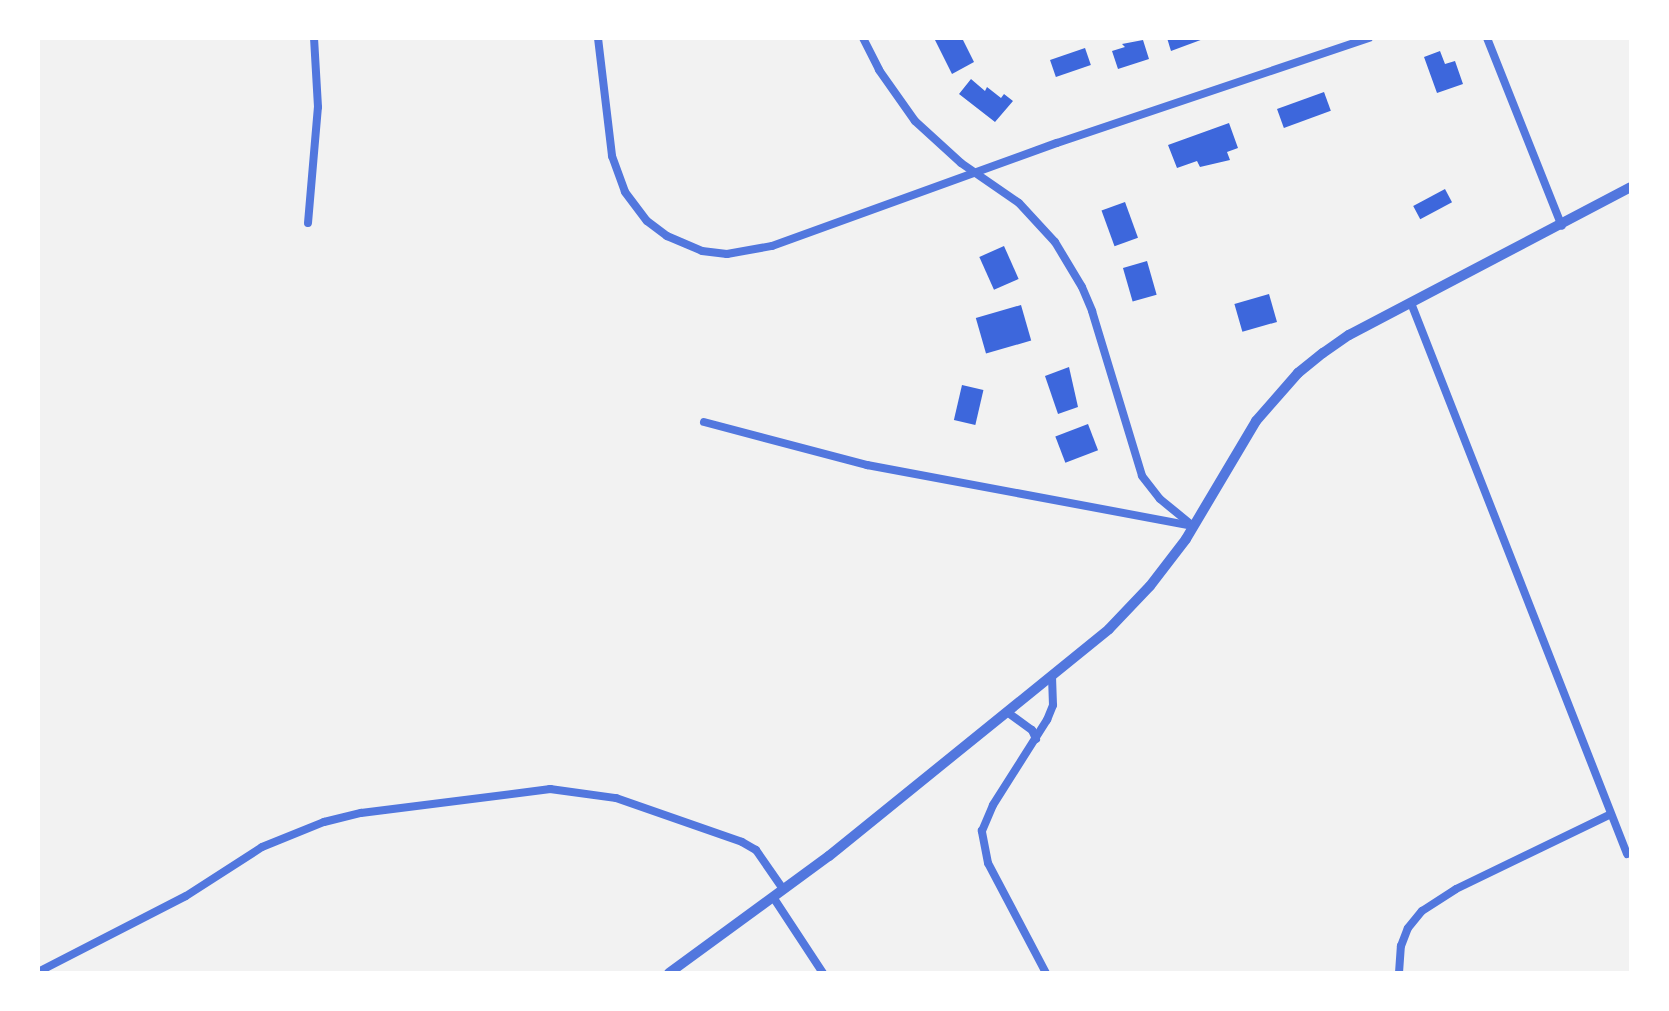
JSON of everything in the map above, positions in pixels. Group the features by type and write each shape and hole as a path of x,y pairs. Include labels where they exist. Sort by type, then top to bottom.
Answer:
{"street":[{"path":"308,223 318,107 314,38"},
{"path":"598,38 612,156 619,181 647,221 690,247 727,254 751,252 1369,38"},
{"path":"863,38 879,70 915,121 975,173 1028,212 1070,264 1092,311 1142,476 1160,499 1193,526"},
{"path":"1487,38 1562,226"},
{"path":"669,973 773,897 1073,661 1130,608 1193,526 1242,442 1276,396 1323,353 1631,187"},
{"path":"1411,303 1627,854"},
{"path":"704,422 867,465 1193,526"},
{"path":"1046,973 988,863 982,831 999,795 1047,720 1053,705 1052,676"},
{"path":"1007,712 1032,730 1036,739"},
{"path":"38,972 186,896 262,847 324,822 361,813 550,789 616,798 742,842 756,850 783,889"},
{"path":"1399,973 1401,946 1408,928 1422,911 1456,889 1611,814"},
{"path":"773,897 823,973"}],"building":[{"path":"934,38 962,38 974,62 952,74"},
{"path":"1167,38 1206,38 1171,51"},
{"path":"1143,40 1149,59 1118,69 1112,51 1125,47 1122,44"},
{"path":"1085,48 1091,65 1056,77 1050,60"},
{"path":"1440,51 1445,64 1455,61 1463,84 1437,93 1424,57"},
{"path":"971,79 985,91 987,87 1001,98 1004,94 1013,101 995,122 959,94"},
{"path":"1324,92 1331,111 1284,128 1277,109"},
{"path":"1229,123 1238,148 1227,152 1230,160 1200,167 1197,161 1177,168 1168,145"},
{"path":"1445,189 1452,202 1420,219 1413,206"},
{"path":"1125,202 1138,238 1115,246 1102,211"},
{"path":"1004,246 1019,279 994,290 979,257"},
{"path":"1147,261 1157,295 1133,302 1123,268"},
{"path":"1269,294 1277,322 1242,332 1234,304"},
{"path":"1021,305 1031,341 986,354 976,318"},
{"path":"1069,367 1078,407 1058,414 1045,376"},
{"path":"962,385 983,390 975,425 954,420"},
{"path":"1088,424 1098,450 1065,463 1055,437"}]}
